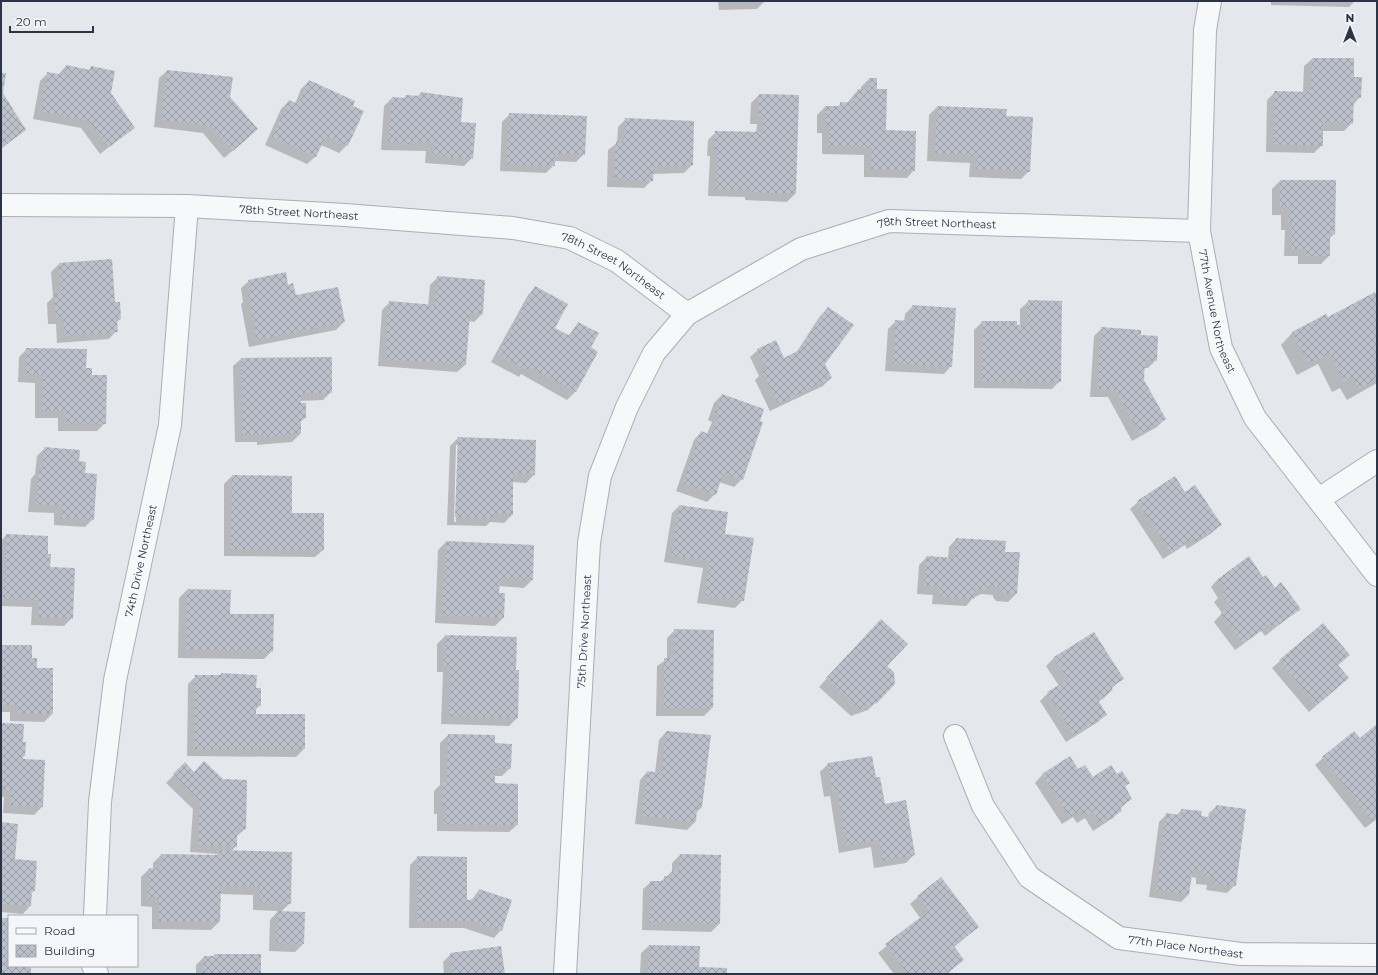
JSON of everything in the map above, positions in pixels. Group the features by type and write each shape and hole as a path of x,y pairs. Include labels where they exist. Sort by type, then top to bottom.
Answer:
{"street":[{"name":"77th Avenue Northeast","path":"1210,1 1205,30 1199,231 1221,348 1255,418 1377,575"},
{"name":"78th Street Northeast","path":"1,205 186,206 345,215 514,228 570,238 617,261 687,314 801,249 889,221 1199,231"},
{"name":"74th Drive Northeast","path":"94,915 100,802 115,680 170,425 186,206"},
{"name":"75th Drive Northeast","path":"565,974 589,544 600,476 627,407 654,353 687,314"},
{"path":"1319,499 1377,461"},
{"name":"77th Place Northeast","path":"955,736 983,806 1029,877 1119,938 1241,954 1377,955"}],"building":[{"path":"1312,58 1354,58 1354,77 1362,77 1361,98 1354,98 1353,124 1323,123 1323,146 1273,144 1274,91 1311,92"},
{"path":"66,65 90,70 91,66 115,71 111,93 135,128 109,147 89,121 40,111 47,72 64,75"},
{"path":"167,70 233,77 230,97 258,129 233,151 211,126 161,120"},
{"path":"1,73 6,73 3,93 26,130 3,147 1,145"},
{"path":"869,78 877,78 877,89 887,89 886,130 916,131 915,171 871,169 872,148 829,147 829,126 825,126 825,106 840,106 840,102 853,103 853,95 858,95 858,89 869,89"},
{"path":"309,80 355,101 353,106 364,111 348,146 326,136 316,157 272,137 289,100 298,104"},
{"path":"421,92 463,98 461,122 476,123 473,159 432,155 433,143 410,141 409,144 388,142 392,97 405,98 406,95 420,96"},
{"path":"759,94 799,95 796,194 752,192 753,190 716,189 717,149 715,149 715,131 763,132 764,116 758,116"},
{"path":"937,106 1007,109 1006,116 1033,117 1030,172 976,169 977,156 935,154"},
{"path":"509,113 587,116 585,155 555,154 555,166 507,164"},
{"path":"625,118 694,121 693,165 654,167 653,181 614,179 616,141 624,142"},
{"path":"1280,180 1336,180 1335,234 1330,234 1330,256 1306,256 1306,249 1292,249 1292,222 1288,222 1289,207 1280,207"},
{"path":"112,259 115,302 120,302 121,319 117,320 118,332 65,336 63,316 56,317 54,294 61,294 59,263"},
{"path":"286,272 288,285 293,283 296,295 338,287 345,322 257,340 248,295 251,295 248,280"},
{"path":"437,276 485,280 483,314 470,313 466,365 385,359 389,301 435,305"},
{"path":"535,286 568,304 555,328 570,336 578,322 599,333 591,347 598,352 576,392 529,367 527,370 498,354"},
{"path":"1375,292 1377,296 1377,379 1359,389 1352,377 1344,381 1330,353 1309,364 1292,332 1326,314 1328,317"},
{"path":"1028,300 1062,301 1061,382 981,381 982,321 1017,321 1017,325 1028,325"},
{"path":"912,305 956,308 952,367 893,363 895,320 911,321"},
{"path":"828,307 854,325 825,364 832,378 778,404 762,371 767,369 757,349 776,340 784,358 799,350"},
{"path":"1101,327 1141,330 1141,335 1158,336 1157,361 1145,360 1144,380 1166,419 1140,434 1116,390 1098,389"},
{"path":"26,348 87,349 86,368 92,368 92,375 107,375 106,424 66,423 66,411 42,411 43,375 26,375"},
{"path":"332,357 332,393 301,393 301,403 306,403 306,418 301,418 301,434 264,437 264,435 242,435 241,358"},
{"path":"722,394 764,409 760,421 763,422 743,480 723,473 716,495 683,483 701,431 711,435 719,414 715,412"},
{"path":"458,437 536,440 535,475 513,474 513,515 495,514 495,518 455,517"},
{"path":"44,447 80,450 79,461 86,462 85,473 97,474 94,520 61,518 62,506 36,504 38,470 43,470"},
{"path":"232,475 292,476 292,513 324,513 324,550 231,549"},
{"path":"1175,476 1185,492 1195,485 1222,525 1195,542 1193,538 1171,552 1137,501"},
{"path":"679,505 728,512 725,534 754,538 744,601 705,595 710,561 671,555"},
{"path":"6,534 48,536 48,554 51,554 50,567 75,568 73,619 38,617 39,600 3,599"},
{"path":"956,538 1006,541 1005,552 1020,552 1017,594 1004,594 1000,587 990,587 984,590 975,589 974,599 940,596 940,587 924,586 926,556 955,558"},
{"path":"446,541 534,545 533,580 500,579 499,593 505,593 504,618 442,615"},
{"path":"1249,556 1263,577 1266,575 1275,588 1281,582 1301,609 1273,629 1270,624 1243,643 1221,613 1231,606 1222,594 1226,590 1218,579"},
{"path":"187,589 231,590 230,614 274,614 273,652 186,650"},
{"path":"881,619 908,644 887,666 894,672 895,684 877,703 859,709 826,678"},
{"path":"1323,623 1350,655 1338,665 1349,678 1317,705 1279,660"},
{"path":"674,629 714,630 713,708 664,708 664,658 674,658"},
{"path":"1094,632 1124,679 1111,687 1113,690 1098,700 1107,715 1074,735 1047,692 1068,680 1054,657"},
{"path":"445,635 517,637 516,670 519,670 518,718 449,716 450,665 444,665"},
{"path":"1,645 32,645 32,658 37,658 37,668 53,668 53,714 18,714 18,705 1,705"},
{"path":"221,673 257,675 256,688 261,688 261,706 256,706 256,714 305,714 305,749 195,749 195,675 221,675"},
{"path":"1,723 24,724 23,742 26,742 25,756 23,756 23,759 45,760 43,807 11,805 11,790 1,789"},
{"path":"1377,724 1377,818 1373,821 1322,757 1354,731 1360,738"},
{"path":"666,731 711,735 702,807 697,807 696,822 642,816 647,771 661,773"},
{"path":"448,734 495,735 495,743 512,744 511,769 495,768 495,783 518,784 518,825 444,824 445,806 441,806 442,782 447,782"},
{"path":"872,756 876,777 880,777 885,804 906,800 915,855 882,861 879,840 846,845 837,789 832,790 828,763"},
{"path":"1070,756 1078,769 1085,765 1093,777 1111,765 1117,774 1122,771 1130,783 1125,786 1132,799 1120,807 1122,811 1101,824 1093,811 1085,816 1081,810 1070,817 1042,774"},
{"path":"204,761 224,780 247,780 246,829 237,829 237,847 198,844 200,801 173,774 185,762 194,772"},
{"path":"1216,805 1246,809 1236,886 1213,883 1214,878 1203,876 1204,870 1193,869 1189,894 1156,890 1166,813 1180,815 1181,809 1202,811 1201,816 1214,818"},
{"path":"1,822 18,824 15,859 37,861 35,891 32,891 31,906 1,904"},
{"path":"220,850 292,852 291,904 260,903 260,887 221,886 220,922 159,921 159,899 148,899 149,868 160,869 161,854 220,855"},
{"path":"680,854 721,855 720,924 649,923 650,881 664,881 664,876 672,876 672,870 679,870"},
{"path":"417,856 467,857 467,900 476,899 479,889 512,900 502,931 472,921 417,921"},
{"path":"941,877 979,927 954,946 964,960 946,974 908,974 885,944 929,911 917,896"},
{"path":"277,911 305,912 304,944 276,943"},
{"path":"1,918 8,918 8,967 31,967 31,974 1,974"},
{"path":"649,945 700,946 699,967 727,968 727,974 648,974"},
{"path":"501,946 505,974 453,974 450,953"},
{"path":"214,954 261,954 261,974 203,974 204,956 214,956"}]}
